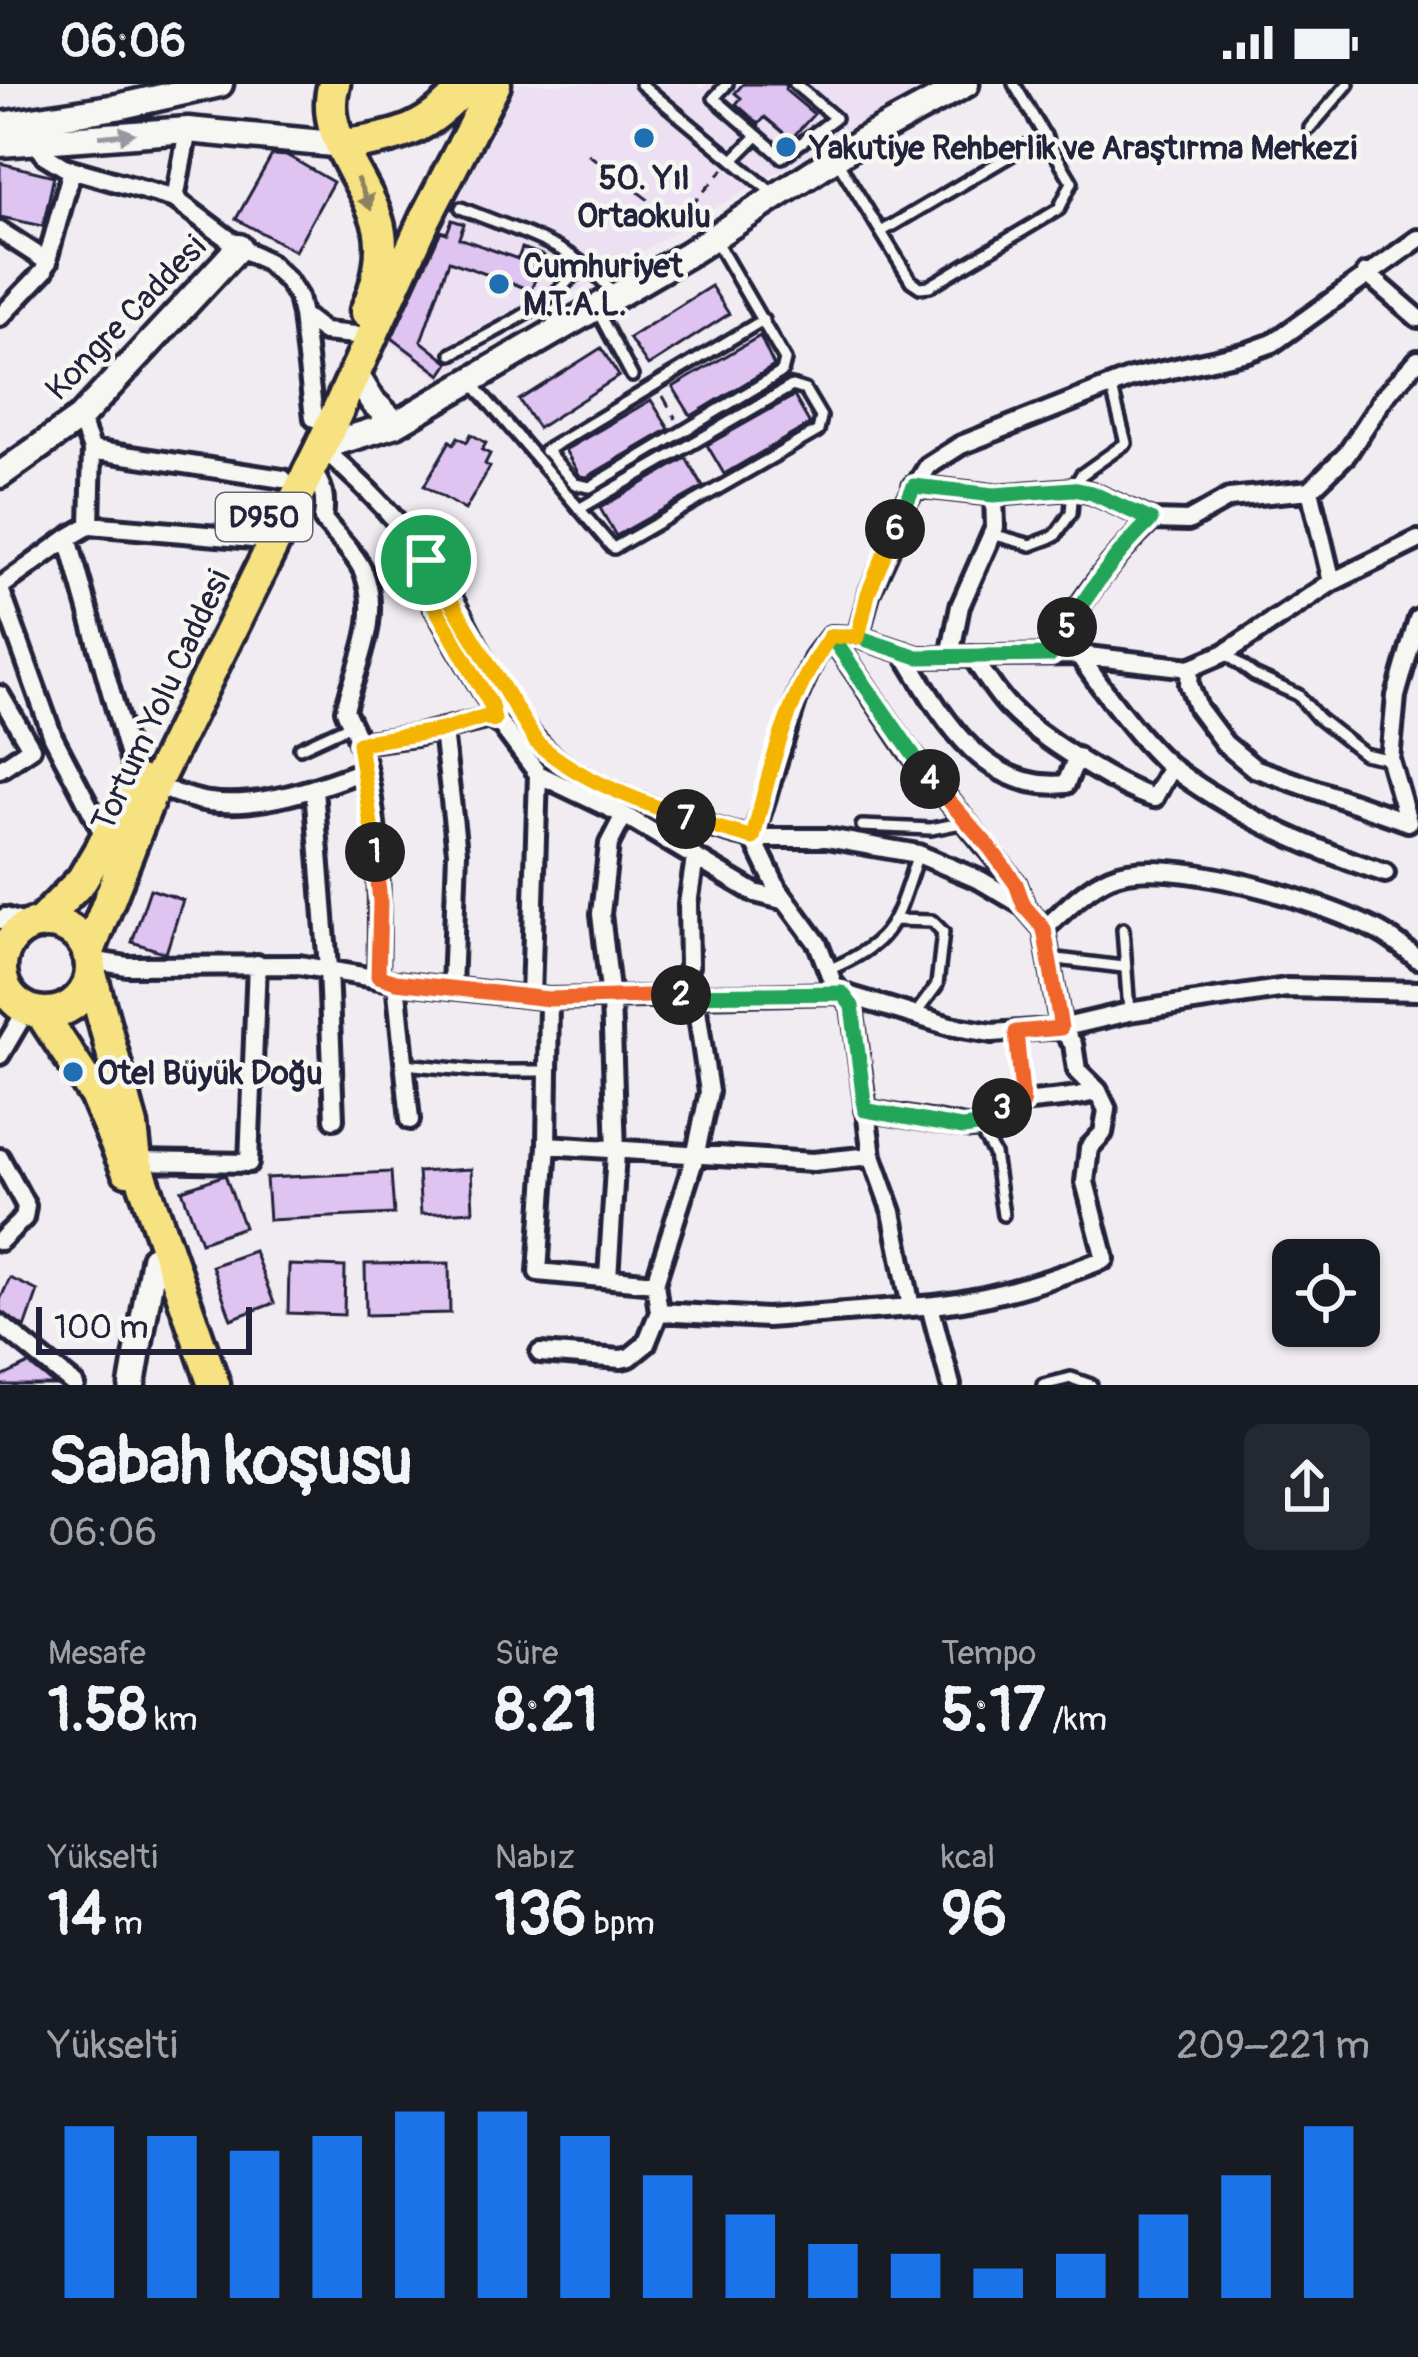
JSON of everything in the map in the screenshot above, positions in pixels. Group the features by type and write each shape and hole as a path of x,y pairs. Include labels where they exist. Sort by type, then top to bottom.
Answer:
{"highway":[{"name":"Tortum Yolu Caddesi","path":"194,1385 130,1177 95,1095 34,1011 7,990 1,963 15,919 82,880 106,838 146,786 307,453 371,299 381,258 379,227 332,112 334,84"},
{"name":"Tortum Yolu Caddesi","path":"34,1011 55,1012 79,999 146,786 222,601 253,538 355,373 425,218 495,84"},
{"name":"Tortum Yolu Caddesi","path":"343,145 413,131 458,89"},
{"name":"Tortum Yolu Caddesi","path":"425,218 458,89"},
{"path":"15,919 69,929 90,963 132,1126 136,1161 214,1385"}],"street":[{"path":"0,124 117,107 177,89 220,84"},
{"path":"92,450 307,453 396,424 965,84"},
{"path":"175,199 188,130"},
{"path":"0,144 188,130 343,145"},
{"path":"35,142 46,156 72,170 175,199 239,247 268,262 298,297 307,453 326,500 323,519 364,572 370,631 345,710 364,770 387,979 410,1120"},
{"path":"0,316 33,285 48,262 72,170"},
{"path":"0,231 48,262"},
{"path":"858,637 868,594 914,486 928,466 961,446 1112,385 1273,343 1418,239"},
{"name":"Kongre Caddesi","path":"0,475 80,418 239,247"},
{"path":"1366,273 1418,318"},
{"path":"302,315 324,332 355,335"},
{"path":"914,486 994,495 1073,489 1151,520 1188,521 1229,498 1310,490 1346,454 1385,396 1418,360"},
{"path":"355,373 373,402 396,424"},
{"path":"80,418 92,450 90,525"},
{"path":"307,453 354,475 426,560 525,728 559,762 592,782 697,823 753,838 827,838 918,854 980,880 1024,906 1044,929 1061,1028 1073,1044 1077,1070 1098,1091 1107,1110 1103,1133 1089,1148 1085,1182 1105,1259 1038,1285 964,1304 767,1318 659,1312"},
{"path":"1310,490 1332,582"},
{"path":"950,656 960,606 992,534 994,495"},
{"path":"1051,655 1090,587 1151,520"},
{"path":"106,838 53,737 0,588 90,525 253,538"},
{"path":"68,538 146,786 210,802 261,800 314,789 364,770"},
{"path":"831,636 858,637 918,657 1078,655 1190,668 1225,653 1332,582 1418,540"},
{"path":"426,560 422,584 491,705 494,720 538,774 624,814 755,893 786,902"},
{"path":"1190,668 1189,684 1198,708 1226,744 1254,768 1408,822 1390,760 1396,696 1418,624"},
{"path":"831,636 815,657 798,695 753,838 786,902 818,944 852,1006 872,1156 951,1385"},
{"path":"831,636 908,750 1016,884 1024,906"},
{"path":"902,651 943,718 976,755 1007,774 1066,784 1077,757"},
{"path":"1078,655 1171,767 1290,835 1384,873"},
{"path":"972,656 1010,709 1138,794 1154,798 1171,767"},
{"path":"0,695 32,748"},
{"path":"359,743 443,730 484,717 494,720"},
{"path":"443,730 457,852 452,988"},
{"path":"0,769 53,737"},
{"path":"538,774 540,998 548,1070 538,1272 655,1283"},
{"path":"314,789 334,1119"},
{"path":"608,1278 616,1153 602,877 609,844 624,814"},
{"path":"689,966 687,921 694,859"},
{"path":"1044,929 1112,876 1150,871 1207,874 1309,904 1380,932 1418,958"},
{"path":"90,963 328,968 540,998 842,993 914,1016 992,1033 1061,1028 1129,1012 1286,988 1418,991"},
{"path":"136,1161 249,1163 256,964"},
{"path":"540,1353 630,1358 646,1344 659,1312 655,1283 695,1157 709,1092 695,994"},
{"path":"0,1055 34,1011"},
{"path":"865,1110 962,1128 978,1126 991,1112 1074,1100 1098,1091"},
{"path":"547,1145 813,1162 872,1156"},
{"path":"0,1158 26,1206 24,1218 0,1240"},
{"path":"132,1385 154,1258"},
{"path":"0,1324 75,1385"}],"lane":[{"path":"641,84 776,196"},
{"path":"727,84 714,98 782,158 835,118 795,84"},
{"path":"835,158 910,281 931,286 1059,209 1072,182 1014,84"},
{"path":"1310,128 1348,84"},
{"path":"880,232 1045,135"},
{"path":"734,158 757,136"},
{"path":"461,208 583,264 602,278 605,302 632,376"},
{"path":"546,450 575,484 586,488 782,373 785,360 713,237"},
{"path":"452,354 550,298 583,264"},
{"path":"535,457 763,320"},
{"path":"471,381 611,546 620,547 818,431 821,417 805,390 792,386 580,509"},
{"path":"992,534 1031,545 1055,536 1068,518 1073,489 1087,470 1126,443 1112,385"},
{"path":"1225,653 1254,675 1298,695 1318,718 1364,754 1390,760"},
{"path":"300,748 350,724"},
{"path":"862,826 931,829 966,822"},
{"path":"829,970 880,943 894,920 918,854"},
{"path":"894,920 932,922 943,932 938,986 914,1016"},
{"path":"1123,928 1129,1012"},
{"path":"1049,958 1123,967"},
{"path":"1016,1032 1023,1104"},
{"path":"404,1064 477,1072 548,1070"},
{"path":"978,1126 994,1154 1003,1215"},
{"path":"1043,1385 1071,1378 1091,1385"}],"path":[{"path":"588,154 671,217 687,210 734,158"},
{"path":"656,384 684,432"}],"shaded area":[{"path":"519,84 695,84 701,89 707,84 930,84 674,232 437,378 380,336 504,102"}],"building":[{"path":"743,84 786,84 785,90 814,114 791,139 765,117 759,124 736,104 741,98 735,93"},
{"path":"272,155 288,156 333,182 295,251 236,219"},
{"path":"0,163 54,176 43,226 0,217"},
{"path":"452,220 464,224 459,238 518,259 522,248 544,256 531,290 449,261 421,341 449,363 441,375 392,338 441,231 447,233"},
{"path":"711,286 729,314 648,366 629,338"},
{"path":"760,336 774,366 691,416 673,387"},
{"path":"601,348 619,376 538,428 519,400"},
{"path":"794,396 810,424 724,474 707,445"},
{"path":"651,400 669,429 587,477 580,476 565,450"},
{"path":"471,434 486,443 482,450 490,454 485,464 490,467 465,510 424,486 450,441 454,444 458,437 467,442"},
{"path":"686,458 703,487 616,536 600,508"},
{"path":"150,889 183,900 166,953 132,942"},
{"path":"471,1169 473,1211 421,1214 418,1172"},
{"path":"391,1172 394,1214 269,1220 266,1178"},
{"path":"225,1175 244,1227 201,1242 182,1190"},
{"path":"254,1251 274,1303 231,1319 212,1266"},
{"path":"449,1263 450,1313 366,1315 365,1264"},
{"path":"289,1265 345,1267 344,1315 288,1313"},
{"path":"10,1278 38,1291 25,1328 0,1311"},
{"path":"29,1364 55,1385 0,1385 0,1378"}],"place":[{"name":"50. Yıl Ortaokulu","path":"644,138"},
{"name":"Yakutiye Rehberlik ve Araştırma Merkezi","path":"786,147"},
{"name":"Cumhuriyet M.T.A.L.","path":"499,284"},
{"name":"Otel Büyük Doğu","path":"73,1072"}],"route":[{"path":"426,560 422,584 491,705 494,720 484,717 415,736 359,743 380,902 378,976 549,999 842,993 852,1006 865,1110 962,1128 978,1126 994,1110 1023,1104 1016,1032 1061,1028 1044,929 1024,906 1016,884 990,848 908,750 831,636 858,637 918,657 1051,655 1090,587 1151,520 1073,489 994,495 914,486 868,594 858,637 831,636 815,657 762,799 753,838 697,823 592,782 559,762 525,728 426,560"}]}
